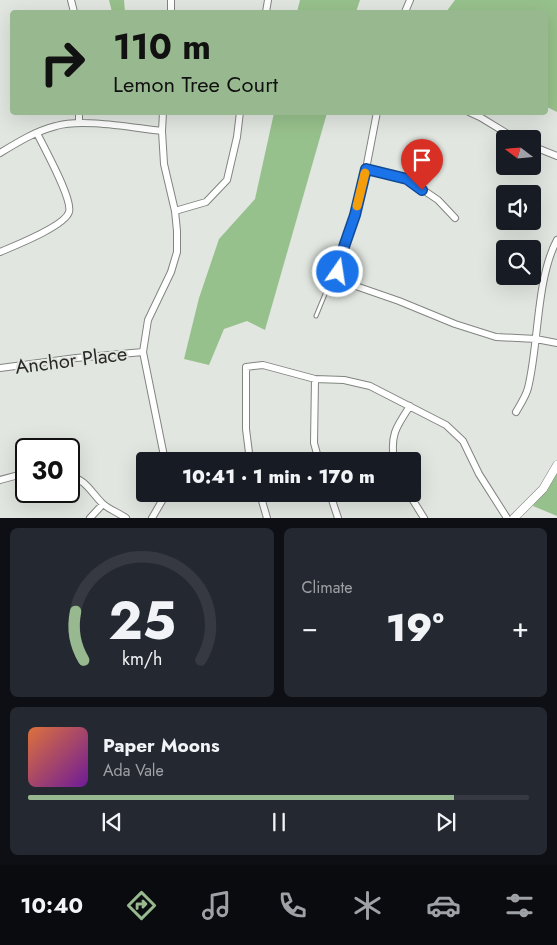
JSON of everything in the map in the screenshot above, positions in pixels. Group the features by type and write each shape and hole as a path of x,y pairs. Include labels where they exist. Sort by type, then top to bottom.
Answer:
{"street":[{"path":"78,123 79,115"},
{"path":"163,452 143,352 148,320 171,272 177,252 175,211 164,164 162,131 164,115"},
{"path":"175,211 206,202 227,180 237,137 240,115"},
{"path":"376,115 355,215 338,264 338,272 344,282 399,301 455,324 496,337 536,339 557,343"},
{"path":"477,115 502,130"},
{"path":"0,153 24,139 57,126 78,123 162,131"},
{"path":"0,252 27,242 60,222 69,214 70,206 61,181 37,134"},
{"path":"541,150 557,156"},
{"path":"366,169 407,179 438,200 455,218"},
{"path":"516,412 528,390 543,286 552,249 557,240"},
{"name":"Anchor Place","path":"0,368 143,352"},
{"path":"249,452 246,429 246,367 263,365 315,379 344,380 370,386 446,425 463,441 479,474 507,518"},
{"path":"315,379 314,443 316,452"},
{"path":"392,452 391,444 398,424 410,406"},
{"path":"514,518 543,489 557,465"},
{"path":"0,480 15,476"},
{"path":"80,480 92,490 102,504 126,518"},
{"path":"152,518 161,502"},
{"path":"262,502 267,518"},
{"path":"333,502 338,518"},
{"path":"414,502 424,518"},
{"path":"90,518 102,504"}],"lane":[{"path":"316,316 328,287 338,272"}],"green space":[{"path":"109,0 124,0 125,10 112,10"},
{"path":"300,0 360,0 357,10 298,10"},
{"path":"455,0 557,0 557,112 548,108 548,10 448,10"},
{"path":"274,115 326,115 265,330 247,321 224,329 209,365 184,359 199,298 219,239 255,199"},
{"path":"557,473 557,516 533,506"}],"slow traffic":[{"path":"357,206 365,173"}],"route":[{"path":"338,272 338,264 355,215 366,169 407,179 422,190"}]}
